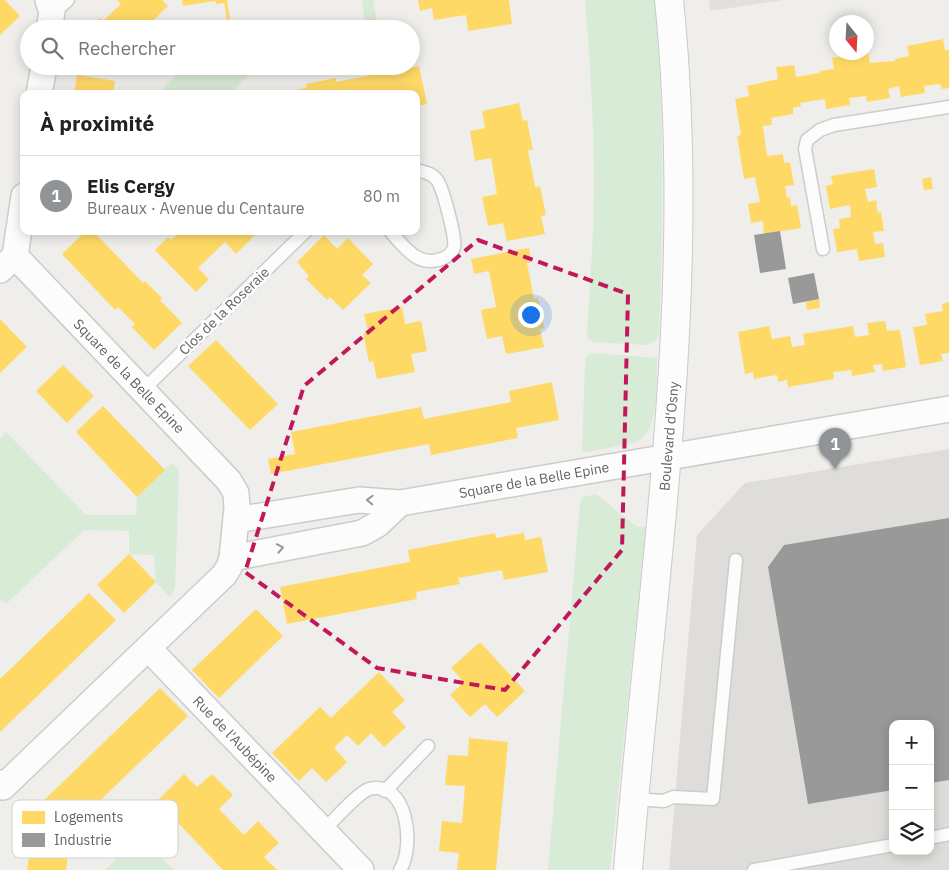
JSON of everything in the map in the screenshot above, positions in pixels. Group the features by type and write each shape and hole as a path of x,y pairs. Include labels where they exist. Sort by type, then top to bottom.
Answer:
{"main road":[{"name":"Boulevard d'Osny","path":"628,870 668,456 675,353 679,186 675,66 669,0"}],"street":[{"path":"41,90 43,75"},
{"path":"7,263 20,212"},
{"name":"Square de la Belle Epine","path":"1,787 224,575 232,558 236,520 236,493 232,484 143,390 7,263"},
{"name":"Square de la Belle Epine","path":"236,520 359,500 400,503 949,409"},
{"path":"232,558 362,533 378,524 400,503"},
{"name":"Rue de l'Aubépine","path":"148,648 361,870"}],"lane":[{"path":"823,249 805,149 807,140 820,130 834,126 949,107"},
{"path":"394,235 412,255 427,262 437,261 448,256 454,249 455,238 436,180 428,173 420,171"},
{"name":"Clos de la Roseraie","path":"143,390 302,235"},
{"path":"634,799 664,801 673,797 713,799 736,560"},
{"path":"385,790 428,746"},
{"path":"323,830 364,791 374,788 385,790 397,800 406,821 407,847 400,870"},
{"path":"934,837 949,834"},
{"path":"754,870 889,846"}],"highlighted area":[{"path":"478,240 628,294 622,550 505,690 377,668 245,572 304,386"}],"shaded area":[{"path":"709,0 784,0 710,11"},
{"path":"949,449 949,870 669,870 697,535 745,483"}],"green space":[{"path":"362,0 373,0 376,20 365,20"},
{"path":"585,0 655,0 662,125 661,251 659,334 656,340 647,345 593,342 588,339 594,161"},
{"path":"176,75 248,75 234,90 163,90"},
{"path":"592,353 657,358 653,416 650,427 637,442 588,452 582,450 585,365 586,357"},
{"path":"6,432 86,515 136,515 137,497 172,463 178,469 175,588 170,597 156,582 154,555 129,554 129,531 84,530 6,604 0,598 0,438"},
{"path":"596,494 637,527 646,527 610,870 548,870 580,504 583,497"},
{"path":"117,858 162,858 174,870 105,870"}],"building: Logements":[{"path":"0,0 5,0 20,16 0,35"},
{"path":"117,0 162,0 168,6 153,20 104,20 121,4"},
{"path":"182,0 215,0 215,1 183,6"},
{"path":"215,0 227,0 230,19 227,20 224,3 216,4"},
{"path":"418,0 509,0 512,24 468,31 466,15 434,20 432,8 420,11"},
{"path":"943,39 945,50 949,50 949,88 942,89 940,84 924,86 925,93 901,97 899,86 888,89 890,98 867,102 866,96 849,98 850,105 826,109 825,99 800,103 801,106 793,108 793,114 771,118 772,125 763,126 767,156 783,154 784,163 790,162 794,185 785,186 787,198 790,197 791,206 797,205 801,228 764,234 763,221 751,223 748,204 760,202 755,177 744,179 737,136 741,135 735,99 749,96 747,86 778,79 776,67 794,65 796,77 834,69 832,60 869,60 870,63 895,61 895,59 909,56 907,46"},
{"path":"420,71 427,104 420,105 420,90 295,90 307,88 306,84 336,78 336,82 372,75 420,75"},
{"path":"77,75 115,81 114,90 75,90"},
{"path":"519,103 523,121 527,120 533,150 528,150 535,187 540,186 546,215 541,216 545,234 507,241 503,223 488,226 482,197 497,194 491,158 475,161 470,131 485,128 482,111"},
{"path":"874,169 877,187 865,189 868,202 876,200 878,213 881,212 884,231 873,232 875,244 883,243 885,257 859,261 857,249 837,252 833,229 840,228 839,219 851,217 850,205 830,209 826,186 833,184 831,176"},
{"path":"931,177 933,189 924,190 922,179"},
{"path":"82,235 97,235 143,283 145,281 162,298 160,300 182,323 154,350 132,327 135,324 118,307 115,310 62,254"},
{"path":"177,235 255,235 236,254 225,242 198,268 209,279 196,292 155,250 168,237 171,240"},
{"path":"324,235 337,249 348,238 373,264 362,275 371,283 343,310 330,297 327,300 306,279 309,276 297,262"},
{"path":"529,248 531,263 527,263 534,299 538,298 542,313 544,328 540,329 544,347 506,354 502,336 487,339 481,310 496,307 489,271 474,274 471,259"},
{"path":"819,299 820,308 807,310 806,302"},
{"path":"949,302 949,353 941,354 943,361 920,365 913,327 927,325 925,314 943,311 942,304"},
{"path":"402,307 405,324 421,321 427,351 411,354 415,372 377,379 373,361 369,362 363,333 368,332 364,314"},
{"path":"0,319 27,347 0,373"},
{"path":"885,321 887,331 900,330 906,367 883,371 882,364 873,365 875,372 852,376 851,370 833,372 834,379 788,387 787,380 778,382 777,375 754,379 753,372 745,374 738,332 769,326 772,339 790,336 792,347 805,345 803,334 853,326 855,337 869,335 867,323"},
{"path":"216,340 278,404 250,430 188,366"},
{"path":"63,365 94,396 67,423 36,391"},
{"path":"552,382 559,420 516,428 518,438 431,455 429,444 271,474 268,459 295,454 291,432 421,407 424,419 511,402 509,391"},
{"path":"103,406 165,470 137,497 76,432"},
{"path":"495,533 496,538 524,533 525,540 541,537 548,572 504,580 502,570 458,578 460,584 416,592 417,599 287,624 280,587 409,562 408,550"},
{"path":"129,554 156,582 124,613 97,585"},
{"path":"89,593 116,620 0,732 0,679"},
{"path":"256,609 283,636 219,698 192,670"},
{"path":"480,642 525,691 497,717 485,704 470,717 450,695 464,682 451,668"},
{"path":"379,672 405,700 392,712 406,727 384,747 371,733 358,746 347,735 334,748 347,762 337,772 326,782 312,768 299,781 272,753 320,707 331,718"},
{"path":"160,688 188,716 101,800 44,800"},
{"path":"469,738 508,742 496,870 457,870 459,853 439,851 442,821 462,823 465,786 445,785 448,755 468,756"},
{"path":"184,774 197,787 212,774 233,795 219,809 244,835 258,821 279,843 264,857 277,870 223,870 178,823 178,800 158,800"},
{"path":"29,858 68,858 66,870 27,870"}],"building: Industrie":[{"path":"780,231 786,269 760,273 754,235"},
{"path":"814,273 819,299 793,304 788,278"},
{"path":"949,518 949,780 934,782 934,720 889,720 889,791 808,804 768,567 784,545"}],"place":[{"name":"Elis Cergy","path":"835,469"}]}
